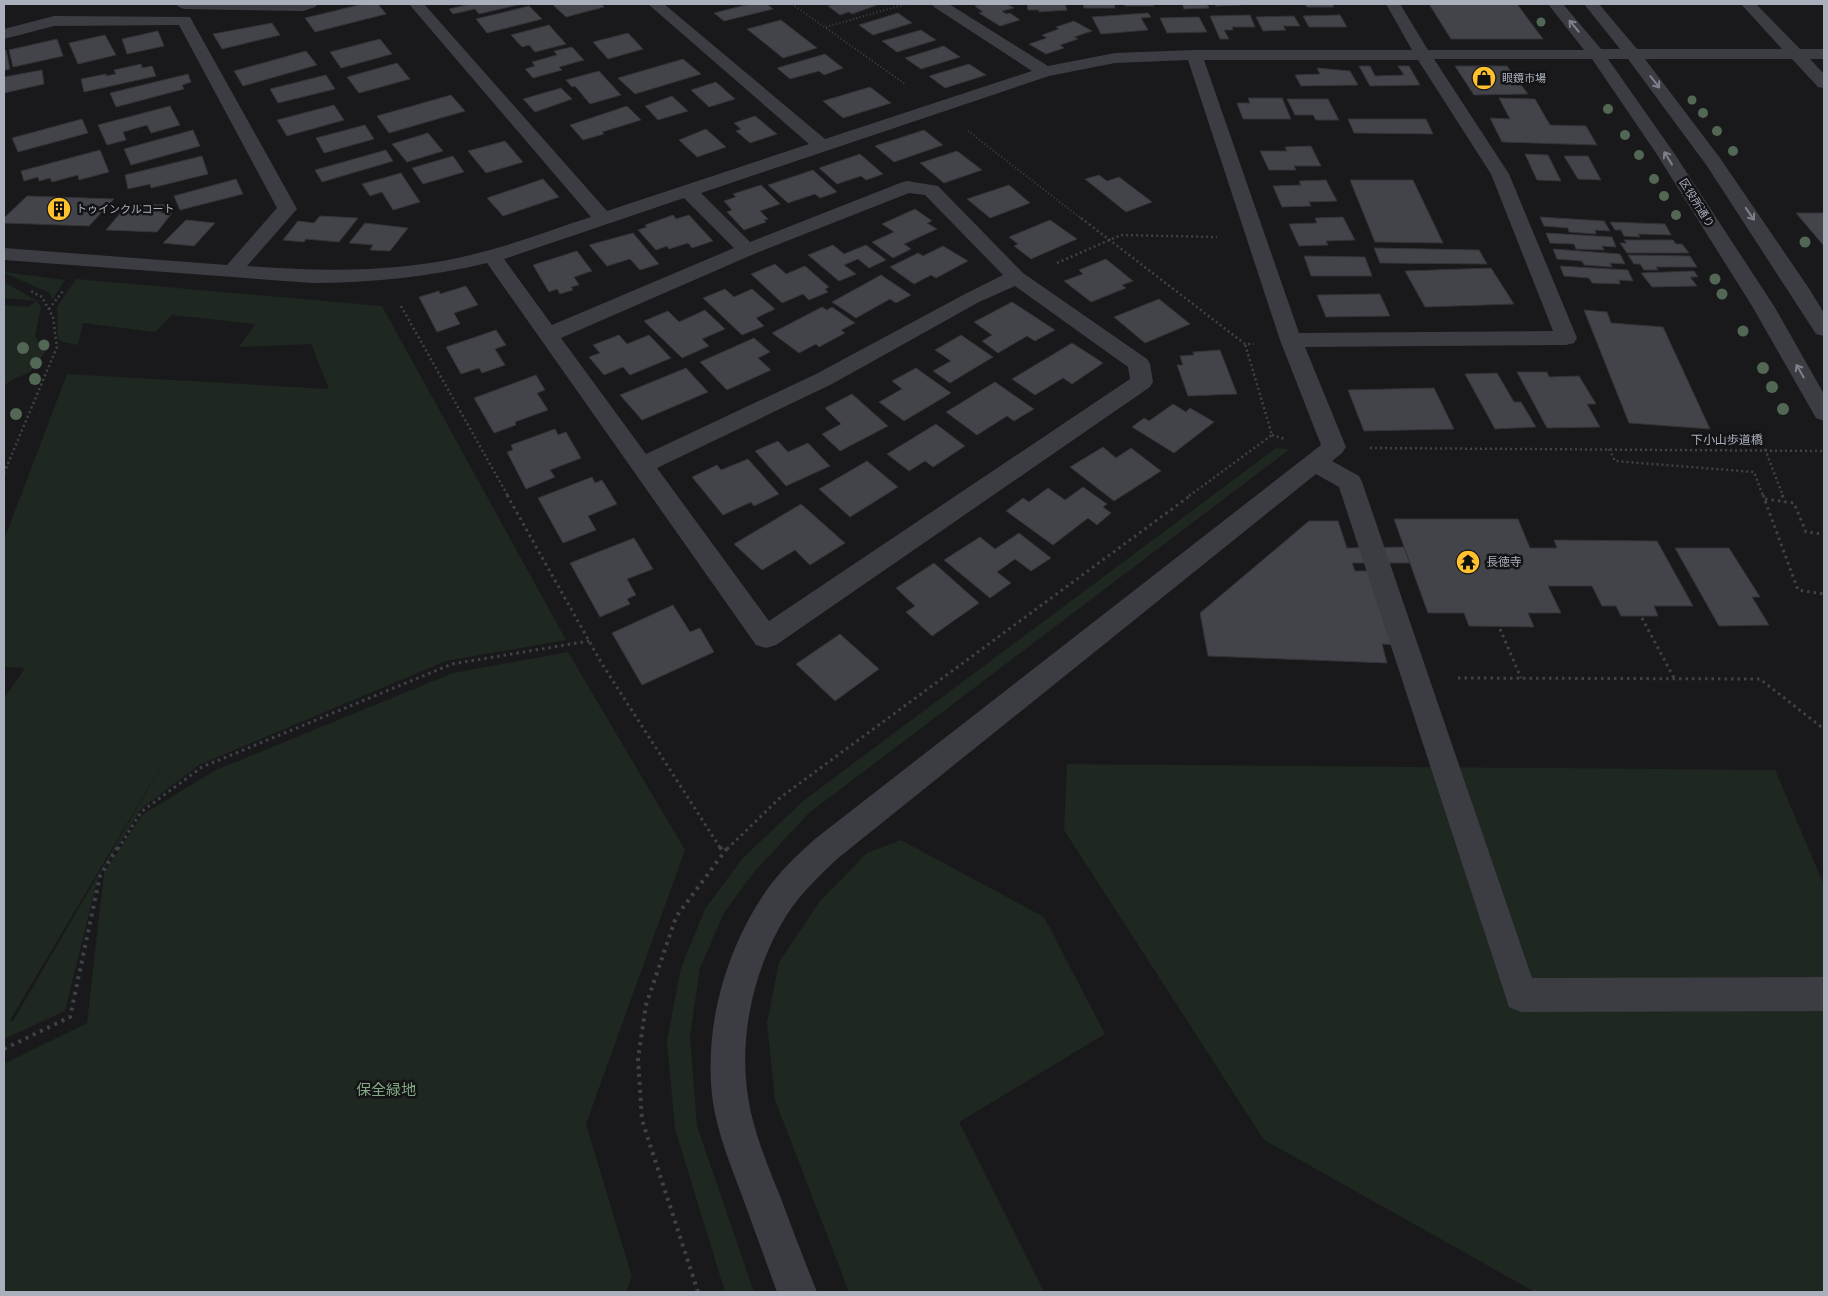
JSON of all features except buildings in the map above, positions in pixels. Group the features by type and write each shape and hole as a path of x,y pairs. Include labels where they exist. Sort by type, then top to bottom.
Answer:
{"street":[{"path":"184,4 236,6 303,6 310,4"},
{"path":"416,4 603,219"},
{"path":"655,4 822,146"},
{"path":"939,4 1045,72"},
{"path":"1291,340 1566,338 1500,174 1423,55 1394,4"},
{"name":"区役所通り","path":"1555,4 1597,55 1665,153 1763,306 1824,413"},
{"path":"1591,4 1634,55 1685,121 1757,222 1824,329"},
{"path":"1748,4 1824,82"},
{"path":"4,34 54,21 184,20 287,209 231,272"},
{"path":"4,254 312,277 356,278 448,267 492,256 1045,72 1115,58 1194,55 1824,54"},
{"path":"1194,55 1291,340 1324,455 1350,482 1521,994 1824,994"},
{"path":"492,256 548,336 766,637 1142,382 1139,364 1016,277 931,190 907,187 746,250 548,336"},
{"path":"688,190 746,250"},
{"path":"643,465 824,379 972,298 1016,277"},
{"path":"797,1292 741,1142 731,1101 729,1069 732,1018 741,977 756,938 775,905 798,875 826,848 1324,455"}],"path":[{"path":"792,4 912,89"},
{"path":"825,27 907,4"},
{"path":"963,127 1245,344 1291,340"},
{"path":"1054,265 1121,235 1256,238"},
{"path":"49,309 65,288"},
{"path":"4,473 57,347 53,317 49,309 42,298 27,289"},
{"path":"398,300 589,641 724,852"},
{"name":"下小山歩道橋","path":"1272,435 1324,455 1609,449 1824,451"},
{"path":"1609,449 1615,461 1754,472 1798,590 1824,594"},
{"path":"1765,449 1785,502"},
{"path":"1765,499 1794,503 1806,532 1824,534"},
{"path":"1642,618 1674,678"},
{"path":"1500,629 1521,678"},
{"path":"4,1049 70,1018 100,876 141,812 202,767 452,664 589,641"},
{"path":"1457,678 1760,679 1824,729"}],"green space":[{"path":"4,273 65,280 52,300 50,293"},
{"path":"76,279 382,306 566,640 446,661 199,765 141,809 98,877 65,1011 4,1039 4,698 25,668 4,667 4,540 67,374 329,389 311,344 239,347 255,324 172,315 155,332 83,323 78,345 58,339 57,307","holes":["172,748 13,1021 10,1020"]},
{"path":"4,282 37,301 41,307 35,336 45,351 34,368 4,386 4,305 28,307 36,301 4,298"},
{"path":"1276,448 1290,449 809,813 754,872 724,913 700,968 690,1036 697,1126 754,1292 725,1292 675,1129 667,1041 681,968 705,909 742,859 803,801"},
{"name":"保全緑地","path":"568,652 685,850 586,1124 632,1277 626,1292 4,1292 4,1064 87,1023 104,873 142,815 216,770 453,673"},
{"path":"1067,764 1775,770 1824,885 1824,1292 1535,1292 1264,1140 1064,830"},
{"path":"901,840 1044,917 1105,1034 959,1122 1044,1292 849,1292 775,1100 767,1023 779,962 820,901 867,853"}],"place":[{"name":"眼鏡市場","path":"1484,78"},
{"name":"トゥインクルコート","path":"59,209"},
{"name":"長徳寺","path":"1468,562"}]}
